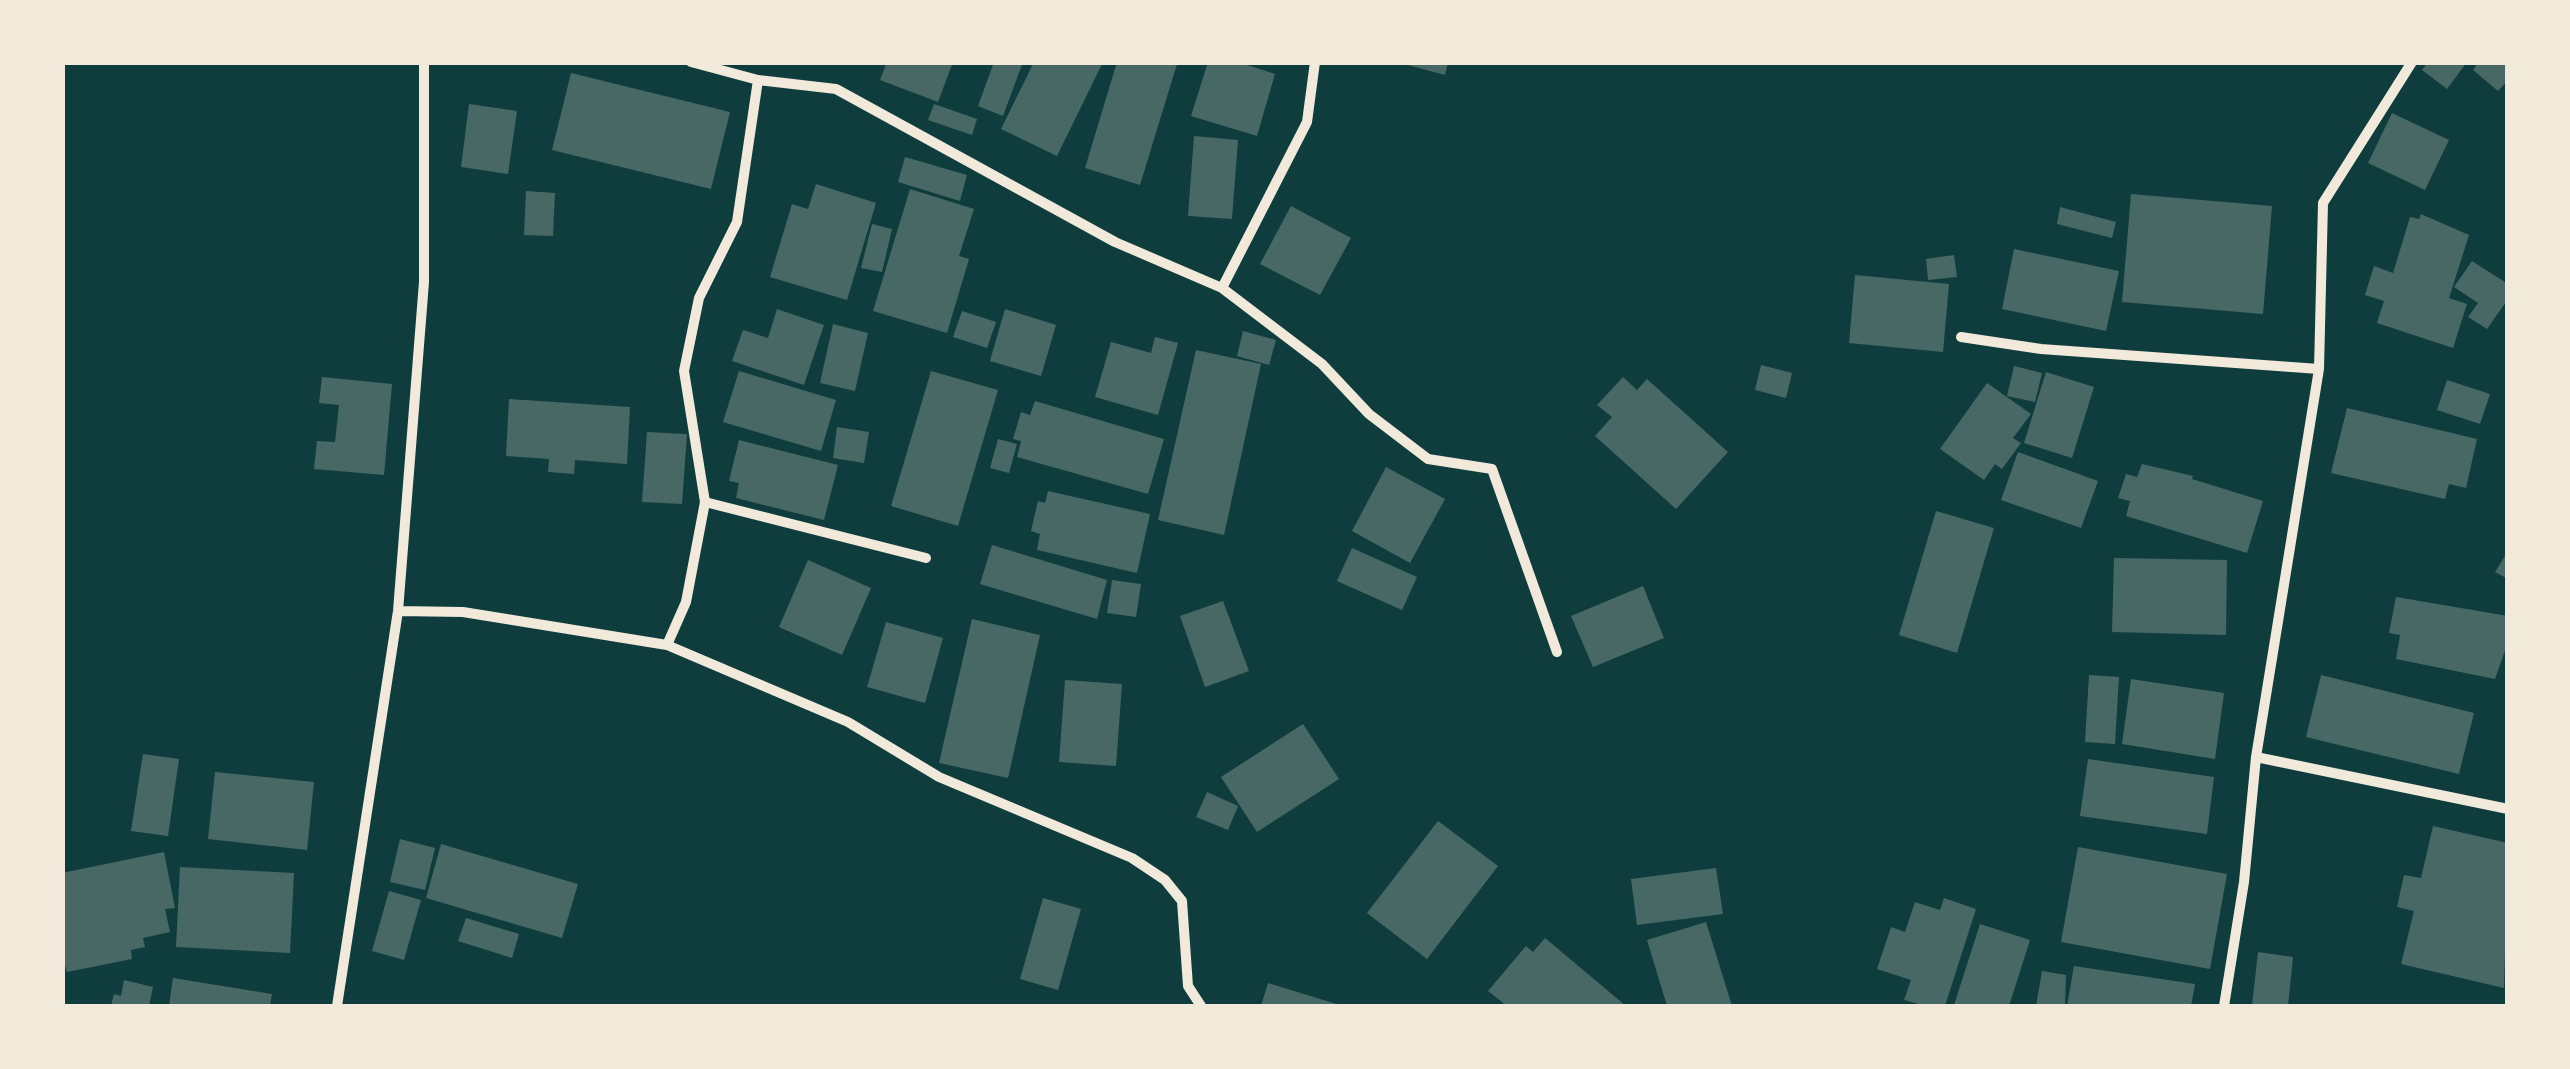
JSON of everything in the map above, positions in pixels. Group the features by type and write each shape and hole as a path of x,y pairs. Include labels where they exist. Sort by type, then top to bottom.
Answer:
{"street":[{"path":"337,1006 398,611 424,282 424,62"},
{"path":"691,62 758,80 836,89 1115,242 1222,288 1322,364 1368,414 1428,459 1492,469 1557,652"},
{"path":"1222,288 1307,122 1314,62"},
{"path":"2224,1006 2244,882 2256,758 2319,369 2323,204 2412,62"},
{"path":"667,645 686,602 705,502 684,371 699,298 737,222 758,80"},
{"path":"1961,336 2040,349 2319,369"},
{"path":"705,502 926,558"},
{"path":"398,611 463,612 667,645 848,722 939,778 1148,869 1182,901 1188,986 1201,1006"},
{"path":"2256,758 2508,809"}],"building":[{"path":"887,62 953,62 938,102 880,80"},
{"path":"994,62 1023,62 1003,116 978,106"},
{"path":"1034,62 1103,62 1057,156 1001,129"},
{"path":"1117,62 1177,64 1140,185 1085,168"},
{"path":"1208,62 1238,62 1275,74 1257,136 1191,116"},
{"path":"1397,62 1448,62 1445,75"},
{"path":"2428,62 2467,62 2447,89 2422,70"},
{"path":"2479,62 2508,62 2508,80 2498,91 2473,70"},
{"path":"571,73 730,112 711,189 552,150"},
{"path":"469,104 517,111 508,174 461,167"},
{"path":"934,104 977,119 972,135 928,120"},
{"path":"2392,113 2449,140 2425,190 2368,163"},
{"path":"1194,136 1238,140 1232,219 1188,216"},
{"path":"905,157 967,175 960,201 898,182"},
{"path":"816,184 876,203 847,300 770,277 792,204 808,209"},
{"path":"910,189 974,209 959,256 969,259 947,333 873,311"},
{"path":"526,191 555,193 553,236 524,235"},
{"path":"2131,194 2272,206 2263,314 2122,302"},
{"path":"1291,206 1351,238 1320,295 1260,264"},
{"path":"2060,207 2116,222 2112,238 2057,224"},
{"path":"2421,214 2469,235 2449,298 2467,304 2453,348 2377,323 2384,301 2365,295 2374,266 2393,273 2410,217 2419,219"},
{"path":"872,224 892,229 882,272 861,268"},
{"path":"2014,249 2119,271 2106,331 2002,309"},
{"path":"1954,255 1957,277 1928,280 1926,259"},
{"path":"2472,261 2508,284 2508,299 2487,329 2468,317 2478,303 2454,287"},
{"path":"1855,275 1949,284 1943,352 1849,343"},
{"path":"777,309 824,325 804,385 732,361 743,330 768,338"},
{"path":"1005,309 1056,325 1041,376 990,361"},
{"path":"962,311 996,322 987,348 953,337"},
{"path":"833,324 868,333 855,391 820,383"},
{"path":"1243,331 1276,340 1269,365 1237,356"},
{"path":"1155,337 1178,343 1158,415 1095,397 1111,342 1151,353"},
{"path":"1196,350 1261,364 1224,535 1158,520"},
{"path":"1761,365 1792,373 1786,398 1755,390"},
{"path":"2014,366 2042,373 2035,402 2007,396"},
{"path":"739,371 836,400 821,451 723,422"},
{"path":"931,371 998,390 958,526 891,506"},
{"path":"2046,372 2094,387 2072,458 2024,443"},
{"path":"322,377 392,384 384,475 314,469 317,441 335,442 339,405 319,403"},
{"path":"1623,377 1637,390 1647,379 1728,452 1676,509 1595,436 1612,417 1597,405"},
{"path":"2447,380 2490,394 2480,424 2437,410"},
{"path":"1987,383 2031,414 2013,438 2021,443 2002,469 1995,464 1984,480 1940,449"},
{"path":"509,399 630,407 627,464 575,460 574,474 548,472 549,459 506,456"},
{"path":"1035,401 1164,439 1148,494 1017,457 1021,441 1013,439 1021,412 1030,415"},
{"path":"2347,408 2477,439 2466,488 2449,484 2445,499 2331,473"},
{"path":"837,427 869,432 864,463 833,458"},
{"path":"647,432 687,434 682,504 642,502"},
{"path":"998,439 1017,444 1009,473 990,468"},
{"path":"739,440 838,465 824,520 736,498 739,483 729,481"},
{"path":"2018,452 2098,481 2081,528 2001,500"},
{"path":"2142,464 2193,476 2192,479 2263,501 2247,553 2126,516 2130,501 2118,498 2126,474 2137,477"},
{"path":"1386,467 1445,499 1410,563 1352,531"},
{"path":"1048,491 1150,514 1137,573 1037,550 1040,534 1031,531 1038,501 1045,503"},
{"path":"1936,511 1994,528 1957,653 1899,635"},
{"path":"992,545 1107,580 1097,619 980,584"},
{"path":"1352,548 1417,577 1402,610 1337,581"},
{"path":"2508,551 2508,579 2495,572"},
{"path":"2114,558 2227,560 2226,635 2112,632"},
{"path":"808,560 871,588 842,655 779,627"},
{"path":"1112,580 1141,584 1136,617 1107,613"},
{"path":"1643,586 1664,638 1593,667 1571,616"},
{"path":"2396,597 2508,616 2508,642 2495,679 2396,659 2400,635 2389,633"},
{"path":"1223,601 1249,671 1205,687 1180,616"},
{"path":"972,619 1040,635 1008,778 939,763"},
{"path":"886,622 943,638 925,703 867,687"},
{"path":"2089,675 2119,677 2115,744 2085,742"},
{"path":"2321,675 2474,713 2459,774 2306,737"},
{"path":"2131,679 2224,693 2215,759 2122,744"},
{"path":"1065,680 1122,684 1116,766 1059,762"},
{"path":"1303,724 1339,779 1257,832 1221,777"},
{"path":"143,754 179,759 168,836 131,831"},
{"path":"2088,759 2214,777 2207,834 2080,816"},
{"path":"215,772 314,782 307,850 208,839"},
{"path":"1207,792 1238,806 1228,830 1196,817"},
{"path":"1438,821 1498,866 1427,959 1367,913"},
{"path":"2433,826 2508,843 2504,988 2401,964 2414,911 2397,907 2404,875 2421,878"},
{"path":"400,839 435,848 425,890 390,882"},
{"path":"441,844 578,884 562,938 426,898"},
{"path":"2078,847 2227,874 2210,969 2061,942"},
{"path":"164,852 175,908 165,909 170,932 143,938 145,947 131,950 132,959 67,972 62,956 62,873"},
{"path":"180,867 294,873 290,953 176,947"},
{"path":"1716,868 1723,914 1637,925 1631,879"},
{"path":"389,891 421,900 404,960 372,951"},
{"path":"1043,898 1081,909 1058,990 1020,979"},
{"path":"1944,898 1976,909 1945,1006 1925,1006 1904,1000 1911,980 1877,969 1891,927 1905,932 1915,902 1940,910"},
{"path":"466,918 519,934 512,958 458,941"},
{"path":"1706,922 1732,1006 1667,1006 1647,940"},
{"path":"1980,924 2030,940 2009,1006 1954,1005"},
{"path":"1545,938 1626,1006 1507,1006 1488,991 1526,946 1533,952"},
{"path":"2258,952 2293,957 2288,1006 2252,1006"},
{"path":"2074,966 2195,984 2191,1006 2067,1006"},
{"path":"2042,971 2066,975 2065,1006 2036,1006"},
{"path":"173,978 272,994 270,1006 169,1006"},
{"path":"124,980 153,987 149,1006 111,1006 114,994 121,996"},
{"path":"1268,983 1343,1006 1261,1006"}]}
